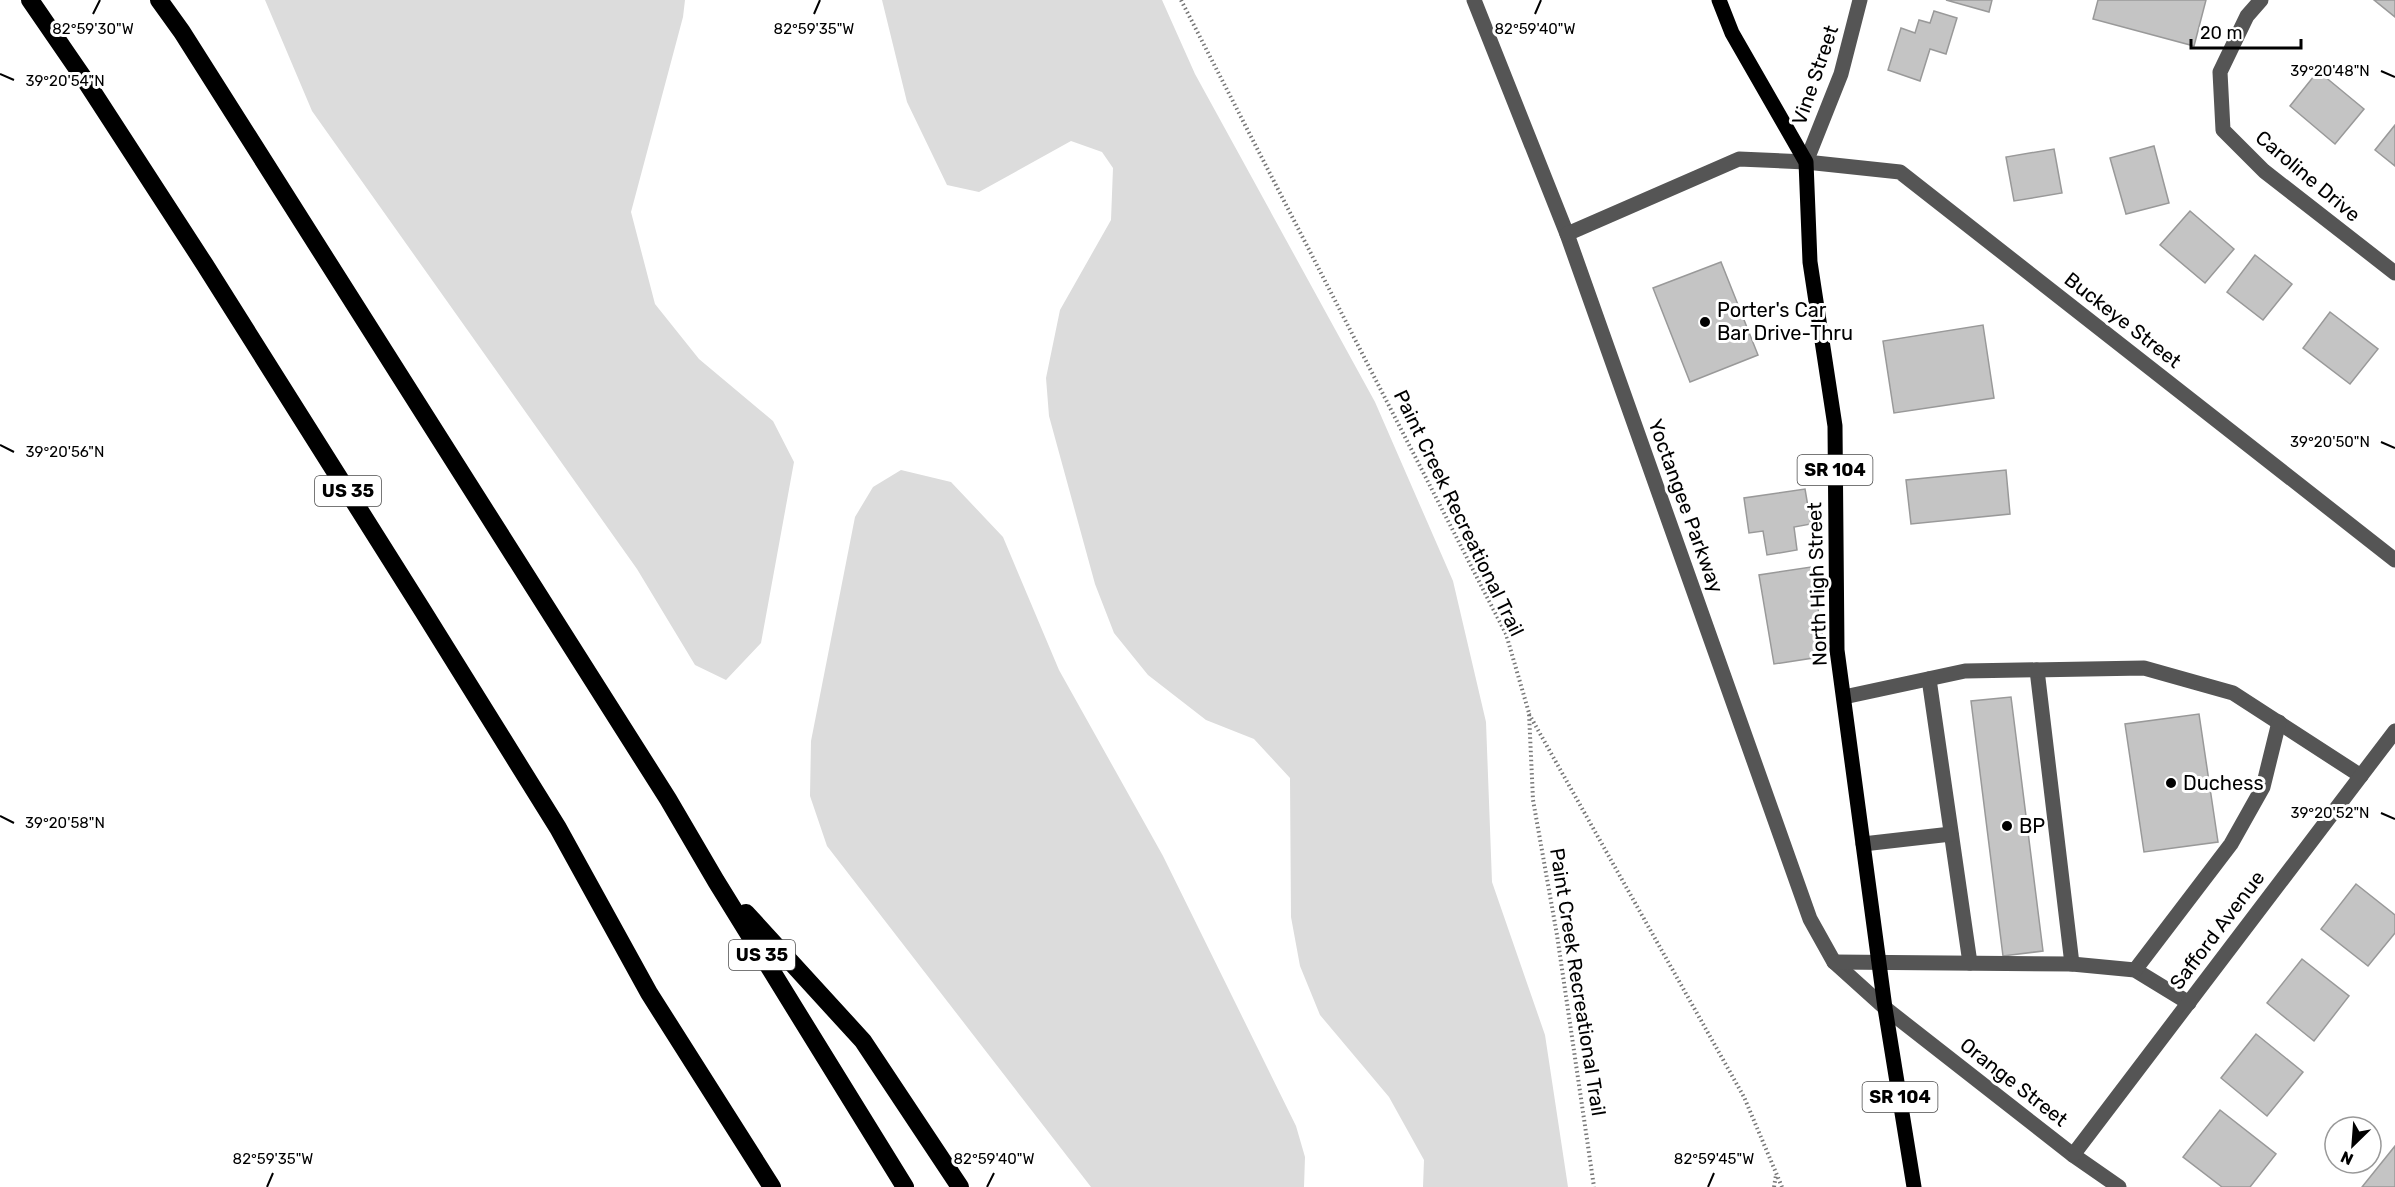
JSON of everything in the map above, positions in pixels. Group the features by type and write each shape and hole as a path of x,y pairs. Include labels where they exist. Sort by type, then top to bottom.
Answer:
{"highway":[{"name":"US 35","path":"30,0 85,80 205,265 417,601 558,828 649,993 772,1187"},
{"name":"US 35","path":"159,0 182,32 668,799 905,1187"},
{"path":"716,881 863,1041 960,1187"}],"main road":[{"name":"North High Street","path":"1719,0 1732,33 1806,162 1810,262 1835,426 1837,650 1885,1008"},
{"name":"SR 104","path":"1885,1008 1914,1187"}],"street":[{"name":"Yoctangee Parkway","path":"1474,0 1568,234 1810,919 1834,962 1885,1008"},
{"name":"Vine Street","path":"1806,162 1841,74 1860,0"},
{"name":"Caroline Drive","path":"2261,0 2247,16 2220,72 2223,130 2264,171 2395,273"},
{"name":"Buckeye Street","path":"1568,234 1739,159 1806,162 1900,172 2395,560"},
{"path":"1844,697 1965,671 2144,668 2234,693 2361,776"},
{"path":"2037,670 2072,964"},
{"path":"1929,679 1970,963"},
{"path":"2135,970 2231,844 2263,787 2278,722"},
{"name":"Safford Avenue","path":"2073,1155 2395,731"},
{"path":"1863,844 1951,834"},
{"path":"1834,962 2072,964 2135,970 2189,1003"},
{"name":"Orange Street","path":"1885,1008 2111,1184"}],"path":[{"name":"Paint Creek Recreational Trail","path":"1181,0 1506,634 1529,713 1533,800 1559,947 1594,1187"},
{"path":"1529,713 1744,1097 1782,1187"},
{"path":"1774,1187 1777,1174"}],"shaded area":[{"path":"265,0 685,0 683,17 631,212 655,304 699,359 773,421 794,462 761,643 726,680 695,665 637,569 312,111"},
{"path":"882,0 1162,0 1195,74 1375,402 1453,581 1486,722 1492,882 1545,1035 1568,1187 1423,1187 1424,1160 1389,1097 1320,1015 1300,966 1291,917 1290,778 1254,739 1206,720 1148,675 1114,633 1095,584 1049,416 1046,378 1060,310 1111,220 1113,168 1102,152 1071,141 979,192 947,185 907,102"},
{"path":"901,470 951,482 1003,537 1059,670 1163,856 1296,1126 1305,1157 1304,1187 1091,1187 827,846 810,796 811,741 855,517 873,487"}],"building":[{"path":"1946,0 1992,0 1989,12"},
{"path":"2098,0 2206,0 2194,46 2093,19"},
{"path":"2374,0 2395,0 2395,17"},
{"path":"1934,11 1957,18 1946,54 1930,49 1920,81 1888,70 1901,28 1915,33 1919,20 1930,23"},
{"path":"2318,71 2364,109 2335,144 2290,106"},
{"path":"2395,125 2395,166 2375,150"},
{"path":"2154,146 2169,203 2126,214 2110,158"},
{"path":"2054,149 2062,193 2014,201 2006,157"},
{"path":"2190,211 2234,249 2205,283 2160,245"},
{"path":"2255,255 2292,284 2263,320 2227,292"},
{"name":"Porter's Car Bar Drive-Thru","path":"1721,262 1758,355 1690,382 1653,288"},
{"path":"2330,312 2378,349 2350,384 2303,348"},
{"path":"1983,325 1994,398 1894,413 1883,341"},
{"path":"2006,470 2010,514 1911,524 1906,480"},
{"path":"1805,489 1811,524 1794,527 1797,550 1767,555 1763,531 1749,533 1744,498"},
{"path":"1811,567 1826,656 1774,664 1759,575"},
{"name":"BP","path":"2011,697 2043,951 2003,956 1971,701"},
{"name":"Duchess","path":"2199,714 2218,842 2144,852 2125,724"},
{"path":"2356,884 2395,915 2395,933 2368,966 2321,929"},
{"path":"2302,959 2349,996 2314,1041 2267,1003"},
{"path":"2256,1034 2303,1072 2267,1116 2221,1078"},
{"path":"2220,1110 2276,1154 2250,1187 2222,1187 2183,1157"},
{"path":"2395,1146 2395,1187 2362,1187 2372,1175 2383,1175 2383,1161"}],"place":[{"name":"Porter's Car Bar Drive-Thru","path":"1705,322"},
{"name":"Duchess","path":"2171,783"},
{"name":"BP","path":"2007,826"}]}
